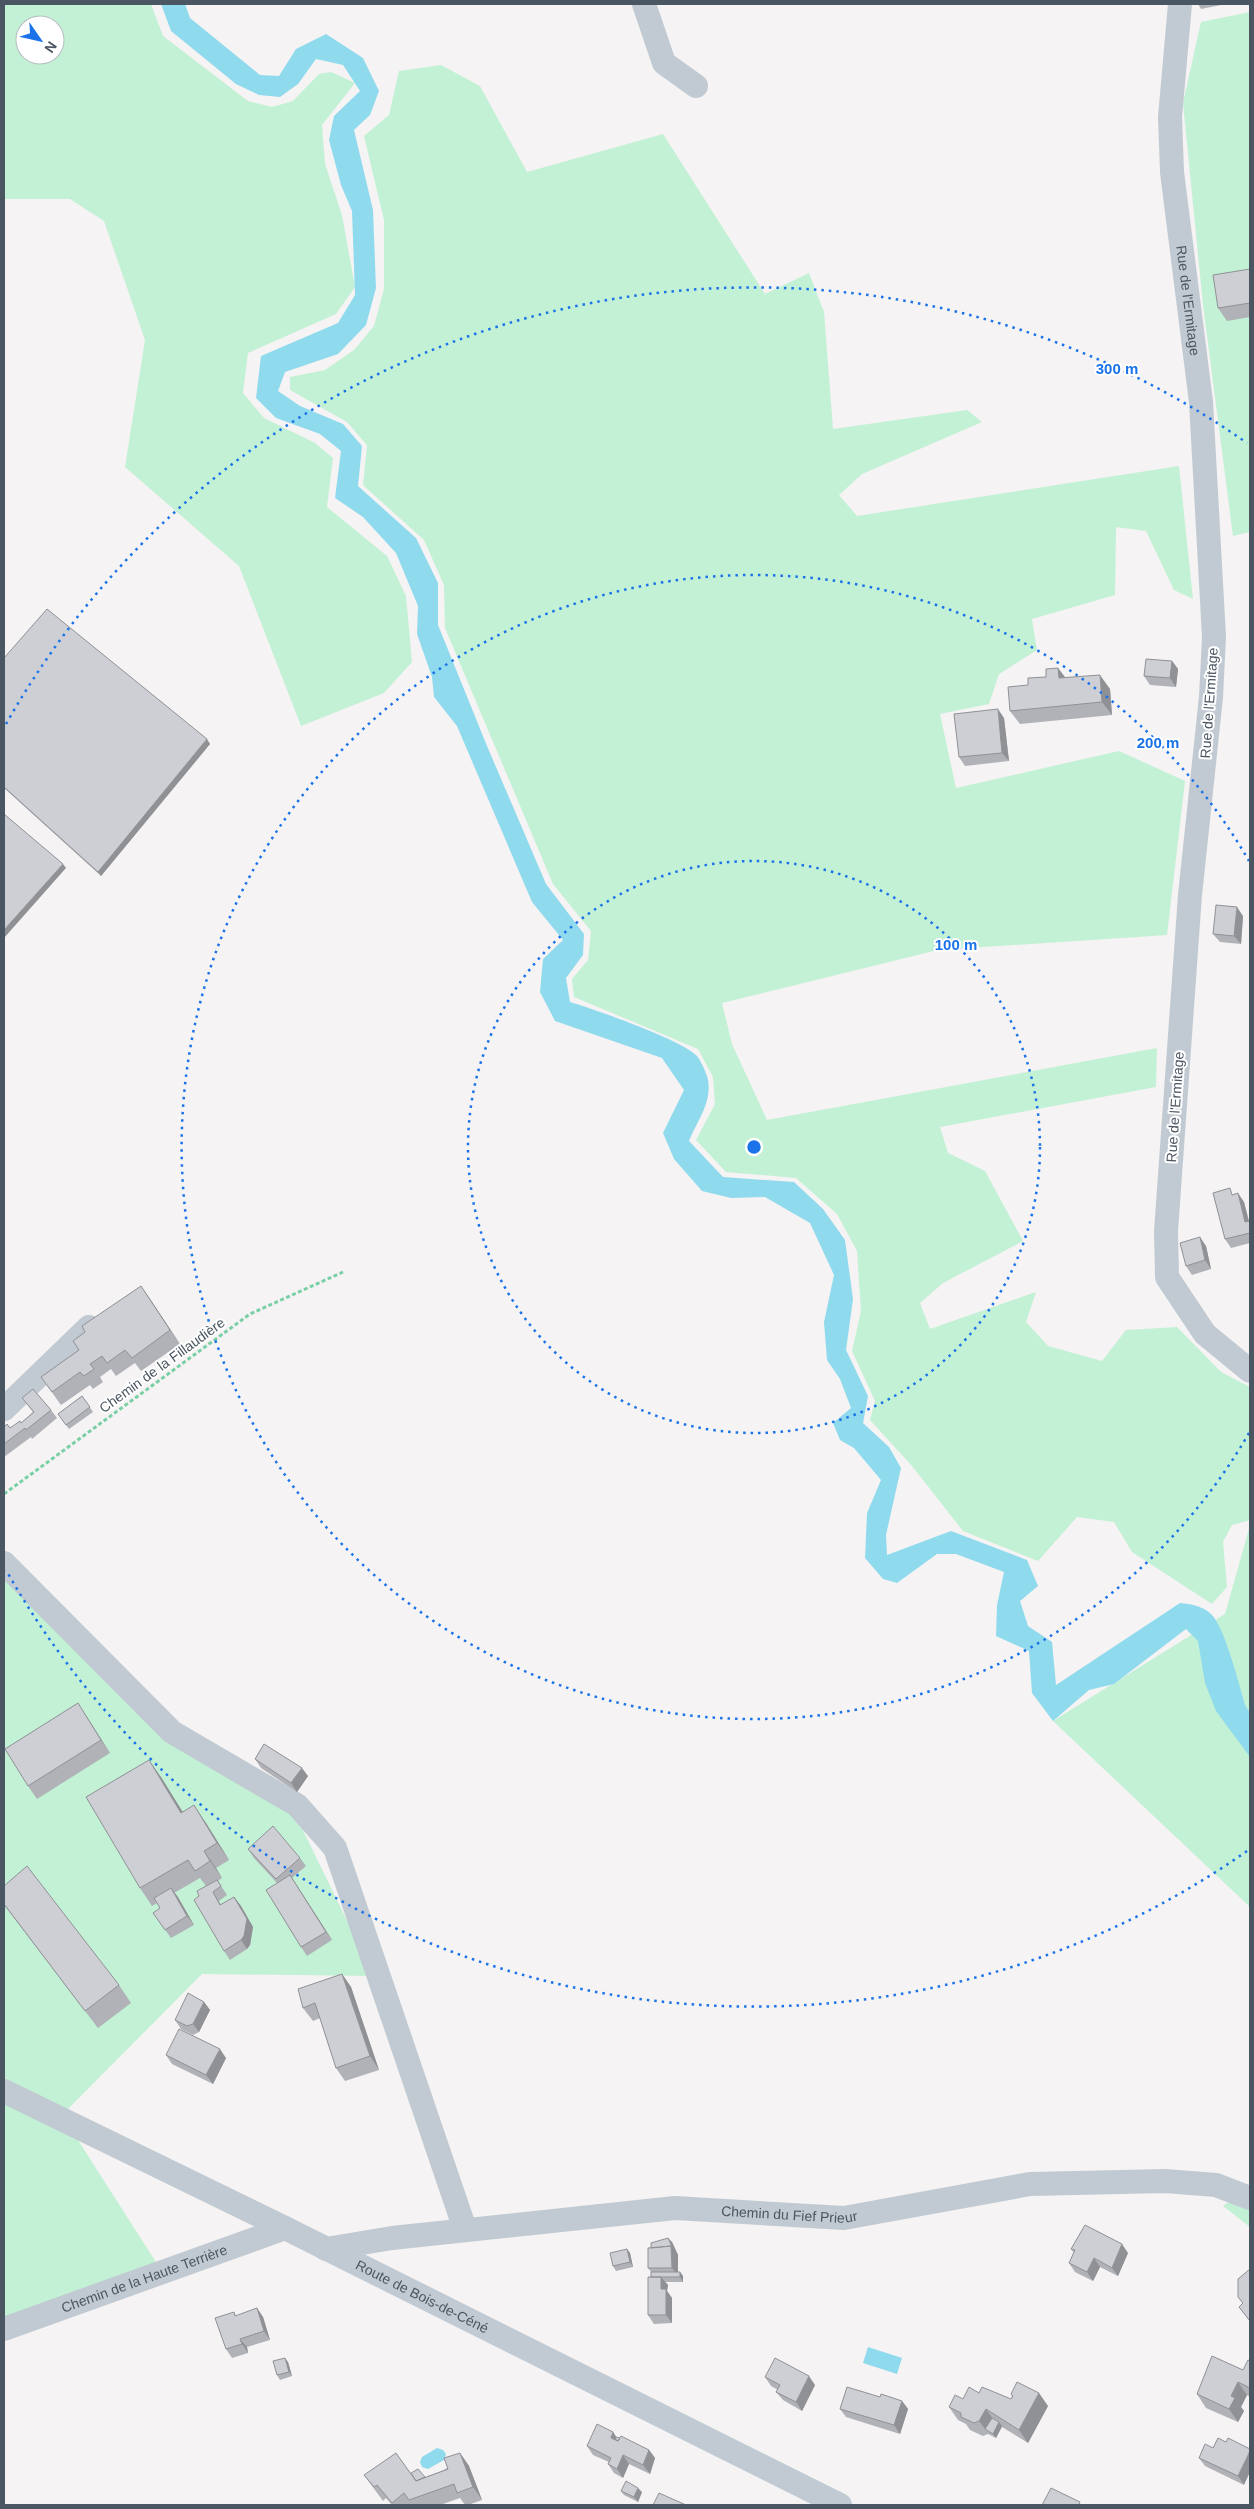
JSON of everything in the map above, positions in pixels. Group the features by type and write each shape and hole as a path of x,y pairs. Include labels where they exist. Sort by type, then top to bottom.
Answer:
{"street":[{"path":"644,4 664,63 696,86"},
{"name":"Rue de l'Ermitage","path":"1180,4 1170,117 1172,172 1201,402 1214,637 1211,697 1190,894 1167,1222 1167,1277 1205,1334 1250,1371"},
{"path":"4,1409 89,1327"},
{"path":"4,1562 172,1732 296,1805 335,1848 465,2229"},
{"name":"Route de Bois-de-Céné","path":"4,2091 285,2228 840,2505"},
{"name":"Chemin du Fief Prieur","path":"326,2249 465,2229 675,2208 844,2218 1030,2184 1165,2180 1216,2185 1250,2198"},
{"name":"Chemin de la Haute Terrière","path":"4,2330 285,2228"}],"path":[{"name":"Chemin de la Fillaudière","path":"4,1494 250,1314 343,1272"}],"green space":[{"path":"4,4 151,4 163,36 248,101 272,107 293,101 319,74 331,72 355,83 322,125 325,164 342,215 355,287 336,314 248,353 243,393 264,418 315,443 333,458 327,507 387,556 406,596 412,662 384,693 301,726 239,566 125,467 145,340 104,221 70,199 4,199"},
{"path":"1250,12 1250,532 1233,536 1203,305 1183,103 1201,22"},
{"path":"441,65 480,86 527,172 663,134 765,294 809,273 824,312 833,429 967,410 982,422 862,474 839,495 857,516 1179,466 1193,599 1174,590 1146,531 1116,527 1115,595 1032,619 1037,650 999,674 989,704 940,714 956,788 1119,751 1185,781 1167,935 938,950 722,1003 732,1044 767,1120 1157,1048 1156,1087 940,1127 948,1153 985,1171 1023,1241 943,1283 920,1303 930,1329 1036,1292 1026,1322 1048,1346 1102,1361 1126,1330 1177,1327 1221,1372 1250,1387 1250,1520 1232,1525 1223,1542 1227,1587 1212,1604 1132,1552 1114,1522 1077,1517 1038,1561 963,1531 912,1466 870,1420 875,1401 852,1351 861,1311 857,1251 837,1214 796,1178 726,1172 696,1140 715,1104 713,1077 698,1049 574,997 572,979 588,960 591,931 553,884 445,628 444,585 424,540 363,485 367,445 347,422 290,390 290,377 325,370 354,350 374,326 384,289 384,220 364,136 389,115 399,71"},
{"path":"1250,1525 1250,1907 1053,1721 1225,1614"},
{"path":"4,1555 129,1703 297,1818 374,1976 202,1974 62,2115 168,2281 4,2331"},
{"path":"1250,2187 1250,2227 1223,2206"}],"water":[{"path":"161,4 185,4 190,18 260,75 279,76 296,49 326,34 363,58 379,91 370,115 354,130 373,210 376,288 366,325 338,354 285,372 278,391 300,406 343,424 362,446 358,486 416,538 438,583 438,625 487,746 546,884 584,934 583,955 566,978 570,1002 657,1034 688,1049 697,1056 706,1074 709,1088 703,1112 689,1141 723,1177 794,1182 823,1209 845,1240 853,1299 846,1350 868,1396 863,1423 889,1447 901,1468 886,1535 887,1555 951,1531 1027,1560 1038,1586 1020,1601 1028,1626 1052,1642 1056,1685 1180,1603 1205,1609 1212,1615 1222,1632 1245,1705 1250,1713 1250,1757 1216,1711 1205,1683 1198,1641 1186,1629 1114,1684 1089,1690 1053,1721 1032,1693 1029,1651 996,1636 997,1605 1004,1572 956,1554 937,1554 897,1583 883,1579 865,1558 867,1513 881,1480 854,1448 840,1440 833,1423 851,1408 840,1379 827,1360 824,1322 834,1275 810,1223 765,1197 731,1198 702,1191 674,1159 663,1133 684,1090 662,1058 555,1021 540,992 543,959 563,940 532,902 457,726 434,697 432,677 417,634 418,606 396,553 363,517 335,498 341,451 320,434 276,418 256,398 261,356 338,323 355,295 352,211 341,185 329,140 334,116 360,91 343,65 316,59 298,84 280,97 259,95 236,84 171,31"},
{"path":"868,2347 902,2358 897,2374 863,2363"},
{"path":"437,2448 443,2450 446,2454 444,2460 428,2469 422,2467 420,2462 422,2457"}],"building":[{"path":"1250,269 1250,303 1218,308 1213,275"},
{"path":"47,609 207,739 98,872 4,787 4,658"},
{"path":"1146,659 1172,661 1170,678 1144,676"},
{"path":"1058,668 1059,678 1100,675 1102,702 1010,711 1008,687 1028,685 1028,678 1046,677 1046,669"},
{"path":"998,709 1002,753 959,757 954,714"},
{"path":"4,814 63,864 4,930"},
{"path":"1216,905 1237,907 1234,936 1213,934"},
{"path":"1230,1188 1232,1195 1238,1193 1245,1222 1250,1221 1250,1233 1225,1239 1213,1193"},
{"path":"1200,1237 1205,1260 1186,1266 1180,1243"},
{"path":"141,1286 170,1330 132,1358 125,1350 107,1363 102,1356 90,1364 94,1369 84,1376 80,1372 52,1392 41,1377 79,1350 73,1341 85,1332 82,1326"},
{"path":"33,1389 51,1410 26,1430 25,1428 4,1444 4,1427 7,1424 10,1428 20,1421 21,1423 34,1412 22,1398"},
{"path":"82,1396 90,1407 66,1425 58,1414"},
{"path":"78,1703 101,1740 28,1786 5,1749"},
{"path":"264,1744 302,1768 291,1783 255,1759"},
{"path":"149,1760 181,1813 194,1805 217,1843 204,1851 210,1861 195,1871 188,1860 140,1888 86,1797"},
{"path":"273,1826 300,1858 276,1879 248,1849"},
{"path":"27,1866 119,1985 85,2011 4,1904 4,1886"},
{"path":"290,1875 326,1932 301,1947 266,1890"},
{"path":"217,1880 221,1886 213,1892 220,1905 234,1897 247,1919 244,1936 224,1951 194,1900 199,1896 197,1891"},
{"path":"171,1888 187,1916 165,1930 153,1913 160,1908 154,1898"},
{"path":"342,1974 370,2056 336,2068 315,2003 303,2008 298,1989"},
{"path":"188,1993 204,2002 193,2024 187,2026 175,2020"},
{"path":"179,2029 220,2049 206,2075 166,2055"},
{"path":"1085,2225 1122,2244 1112,2268 1094,2258 1087,2272 1069,2263 1075,2250 1071,2249"},
{"path":"668,2238 674,2251 671,2246 651,2248 651,2243"},
{"path":"671,2246 672,2268 648,2268 648,2248"},
{"path":"627,2249 630,2262 613,2266 610,2253"},
{"path":"1250,2269 1250,2321 1239,2307 1243,2303 1238,2297 1238,2279"},
{"path":"651,2272 680,2272 680,2277 651,2277"},
{"path":"648,2277 661,2277 661,2289 666,2289 666,2315 648,2315"},
{"path":"257,2308 264,2331 240,2339 242,2344 226,2349 215,2318 234,2312 235,2316"},
{"path":"1212,2356 1243,2370 1248,2360 1250,2361 1250,2388 1238,2382 1231,2396 1235,2398 1229,2409 1197,2394"},
{"path":"285,2358 289,2372 277,2375 273,2361"},
{"path":"775,2358 809,2376 796,2402 776,2392 780,2385 765,2377"},
{"path":"1017,2382 1039,2393 1019,2430 986,2409 979,2421 974,2423 961,2417 961,2413 949,2407 955,2395 963,2399 969,2387 979,2393 982,2387 1011,2399 1013,2396 1011,2394"},
{"path":"847,2387 880,2397 881,2394 902,2401 894,2425 840,2409"},
{"path":"992,2418 999,2422 993,2434 985,2429"},
{"path":"597,2424 613,2432 611,2438 618,2441 621,2436 649,2450 643,2465 623,2455 617,2469 608,2464 611,2458 587,2446"},
{"path":"1218,2438 1226,2442 1228,2438 1250,2449 1238,2476 1199,2458 1205,2444 1213,2448"},
{"path":"396,2453 416,2481 448,2469 444,2458 460,2453 473,2487 457,2493 454,2484 409,2500 404,2493 392,2503 377,2485 374,2487 364,2475"},
{"path":"418,2469 425,2477 416,2481 411,2473"},
{"path":"626,2481 638,2488 634,2497 621,2491"},
{"path":"1051,2488 1080,2502 1079,2505 1042,2505"},
{"path":"659,2493 686,2505 653,2505"}]}
